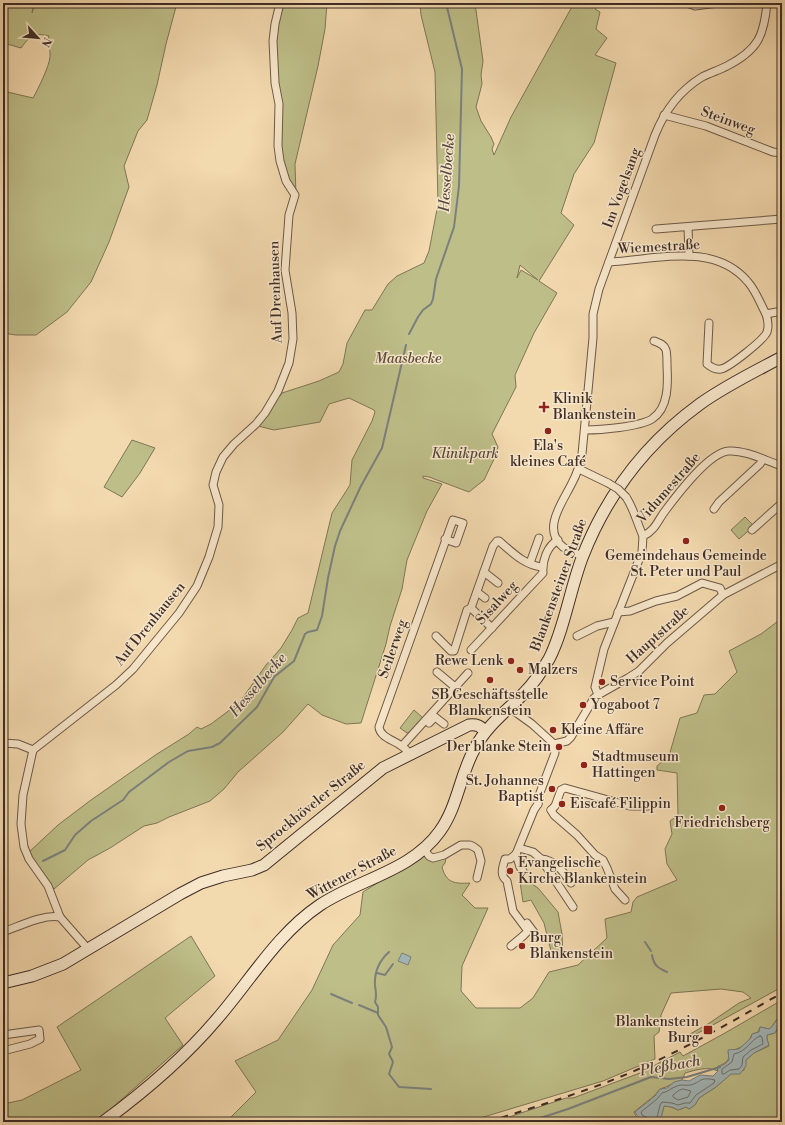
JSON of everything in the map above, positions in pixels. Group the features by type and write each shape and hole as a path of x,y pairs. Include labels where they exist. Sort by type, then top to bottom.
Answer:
{"main road":[{"name":"Blankensteiner Straße","path":"510,706 535,680 550,657 583,556 596,526 610,500 630,471 674,424 728,386 782,356"},
{"name":"Wittener Straße","path":"103,1122 150,1085 200,1039 282,938 306,916 333,897 405,863 424,849 441,830 447,820 474,750 485,731 510,706"},
{"name":"Sprockhöveler Straße","path":"3,984 32,976 62,964 190,888 212,879 252,870 264,865 374,774 406,750 469,724 475,724 485,731"}],"street":[{"name":"Auf Drenhausen","path":"33,750 116,685 133,669 179,613 204,571 210,557 218,527 218,506 213,485 216,472 224,457 234,444 256,424 265,413 278,391 288,363 293,333 292,313 285,270 289,215 295,195 286,181 280,161 278,146 279,104 275,83 273,40 280,3"},
{"path":"687,3 695,6 718,3"},
{"name":"Im Vogelsang","path":"558,540 554,532 554,521 579,469 583,449 587,390 593,338 594,308 655,135 664,115 673,102 684,91 703,77 738,60 752,49 757,43 763,30 767,3"},
{"name":"Steinweg","path":"664,115 706,126 773,152 782,153"},
{"path":"656,229 782,219"},
{"path":"688,227 688,256"},
{"name":"Wiemestraße","path":"609,262 688,256 711,258 733,268 749,282 766,314"},
{"path":"709,323 707,364 712,368 721,369 726,368 764,337 768,328 766,314 782,311"},
{"path":"585,430 597,430 639,423 651,420 659,413 664,404 668,380 666,350 662,343 654,341"},
{"name":"Vidumestraße","path":"598,694 595,688 596,680 604,649 642,552 643,536 650,533 674,499 701,467 714,456 723,452 740,452 782,466"},
{"path":"714,509 719,502 763,460"},
{"path":"579,469 608,483 626,496 634,510 637,523 643,536"},
{"path":"752,530 782,503"},
{"path":"530,563 539,538"},
{"name":"Seilerweg","path":"406,750 382,734 379,726 446,539"},
{"path":"436,636 451,651 454,651 467,610 471,608 493,546 497,541 499,541 520,559 542,570 549,547 558,540 565,548 583,556"},
{"name":"Hauptstraße","path":"554,744 568,741 594,698 598,694 639,671 668,643 723,595 782,564"},
{"name":"Sisalweg","path":"472,650 542,570"},
{"path":"484,572 498,583"},
{"path":"618,612 630,612 656,601 676,596 702,583 720,588 723,595"},
{"path":"477,592 484,598"},
{"path":"471,608 492,628"},
{"path":"577,636 597,626 614,622"},
{"path":"438,672 455,687"},
{"path":"406,750 455,687 468,673"},
{"path":"510,706 554,744 555,752 538,798 538,804 534,810 517,851 510,859 505,859 502,878 508,885 513,911 528,931 511,946"},
{"path":"406,750 435,716 444,724"},
{"path":"3,743 18,744 33,750 23,795 21,824 24,847 32,865 48,886 60,916 88,949"},
{"path":"551,810 555,806 560,792 563,789 569,789 630,806 648,806"},
{"path":"538,804 551,810 554,815 602,860 607,868 615,889 625,900"},
{"path":"424,849 429,856 433,858 444,855 461,845 470,845 474,847 478,850 481,861 477,878"},
{"path":"517,851 533,852 541,859 573,907"},
{"path":"517,851 520,867 523,871"},
{"path":"541,859 547,860 558,866 563,870 571,883"},
{"path":"511,905 536,935"},
{"path":"3,932 41,918 53,915 60,916"},
{"path":"3,1035 39,1030 40,1039 30,1044 3,1051"}],"green space":[{"path":"3,3 34,3 32,13 35,3 177,3 147,120 138,131 124,166 129,187 109,242 91,282 67,312 36,335 16,335 3,333 3,91 33,98 48,66 50,54 48,42 49,36 39,34 32,36 21,48 4,43 3,45"},
{"path":"282,3 327,3 325,29 318,66 295,164 296,195 289,180 283,160 281,145 275,60 278,23"},
{"path":"420,3 475,3 483,61 481,75 482,84 476,107 481,121 494,144 492,149 494,155 511,117 574,3 599,3 595,9 600,12 596,29 607,38 595,55 616,63 594,143 574,174 561,213 574,225 539,281 557,293 534,333 515,375 516,387 492,434 498,447 495,457 484,480 469,492 423,476 423,478 442,484 427,511 407,560 402,589 361,723 346,724 322,715 308,704 283,732 238,772 224,789 210,801 157,823 144,826 88,860 54,889 28,853 58,825 91,800 157,754 189,734 197,727 201,729 211,724 239,703 266,665 281,648 298,618 308,613 332,513 350,485 352,460 375,412 374,410 349,398 329,404 320,422 274,430 258,426 276,398 282,393 319,381 339,372 343,364 347,343 365,310 372,310 388,284 397,276 424,263 429,251 438,204 435,72 421,15","holes":["520,265 538,280 521,270 517,278"]},
{"path":"132,440 155,448 140,473 122,497 104,487"},
{"path":"745,517 754,526 739,539 731,530"},
{"path":"782,618 782,987 691,1037 690,1034 739,1003 751,998 743,992 721,989 671,993 661,1015 659,1032 654,1036 655,1059 603,1081 467,1122 226,1122 256,1092 235,1061 278,1040 312,990 333,945 360,915 363,892 422,855 435,861 446,858 442,867 446,876 456,883 470,883 462,895 475,908 488,908 462,966 461,991 476,1008 520,1008 533,998 549,972 578,965 607,938 605,919 631,912 633,902 637,897 677,880 667,864 665,849 672,834 670,821 678,815 677,773 657,770 657,766 669,756 680,718 697,713 704,695 715,694 737,672 729,651 761,634"},
{"path":"414,710 423,718 411,732 407,733 400,728"},
{"path":"520,882 529,882 538,888 558,912 562,934 563,955 552,955 544,923 531,900 523,902"},
{"path":"191,936 215,976 165,1018 183,1045 103,1116 94,1122 3,1122 3,1104 22,1100 81,1070 57,1027"},
{"path":"782,1000 782,1015 773,1025 769,1029 760,1027 758,1032 752,1034 751,1038 746,1044 728,1052 728,1060 717,1067 718,1071 706,1069 685,1073 682,1080 660,1089 654,1096 634,1112 637,1118 646,1122 494,1122 566,1098 573,1098 640,1073 680,1052 683,1056"},
{"path":"781,1024 782,1122 660,1122 664,1106 678,1110 686,1107 689,1109 695,1105 699,1098 716,1087 731,1074 744,1070 746,1060 754,1053 769,1046 767,1035 775,1033 777,1029 781,1028"}],"water":[{"path":"402,953 411,957 408,965 398,961"},
{"path":"782,1015 781,1028 777,1029 775,1033 767,1035 769,1045 754,1053 746,1060 746,1066 740,1074 731,1074 716,1087 699,1098 695,1105 689,1109 686,1107 678,1110 672,1107 664,1106 660,1122 642,1120 637,1115 635,1112 655,1096 660,1089 667,1088 674,1082 682,1080 689,1081 700,1075 713,1076 718,1071 717,1067 725,1064 729,1060 728,1050 739,1049 751,1038 752,1034 759,1032 760,1027 769,1029"}],"waterway":[{"name":"Hesselbecke","path":"409,334 418,317 423,310 431,304 433,299 436,279 454,227 459,186 462,69 446,3"},
{"name":"Hesselbecke","path":"43,861 65,850 75,835 91,821 123,800 129,792 169,762 188,751 212,747 220,743 257,707 274,677 294,661 305,634 317,630 322,616 335,546 340,531 361,486 382,448 406,345"},
{"path":"645,942 651,951"},
{"path":"389,952 382,959 375,976 375,1002 378,1007 378,1015 386,1027 392,1047 389,1054 393,1062 389,1074 399,1087 431,1089"},
{"path":"652,955 657,966 667,972"},
{"path":"377,973 385,975 393,964"},
{"path":"331,994 352,1003"},
{"path":"359,1005 378,1013"},
{"name":"Pleßbach","path":"528,1122 568,1109 651,1077 669,1079 687,1077 720,1067"}],"railway":[{"path":"488,1122 586,1090 643,1067 696,1041 782,993"}],"place":[{"name":"Klinik Blankenstein","path":"544,407"},
{"name":"Ela's kleines Café","path":"548,431"},
{"name":"Gemeindehaus Gemeinde St. Peter und Paul","path":"686,541"},
{"name":"Rewe Lenk","path":"511,661"},
{"name":"Malzers","path":"520,670"},
{"name":"SB Geschäftsstelle Blankenstein","path":"490,680"},
{"name":"Service Point","path":"602,682"},
{"name":"Yogaboot 7","path":"583,705"},
{"name":"Kleine Affäre","path":"553,730"},
{"name":"Der blanke Stein","path":"559,747"},
{"name":"Stadtmuseum Hattingen","path":"584,765"},
{"name":"St. Johannes Baptist","path":"552,789"},
{"name":"Eiscafé Filippin","path":"562,804"},
{"name":"Friedrichsberg","path":"722,808"},
{"name":"Evangelische Kirche Blankenstein","path":"510,871"},
{"name":"Burg Blankenstein","path":"522,946"},
{"name":"Blankenstein Burg","path":"708,1030"}],"park label":[{"name":"Maasbecke","path":"408,359"},
{"name":"Klinikpark","path":"465,454"}]}
